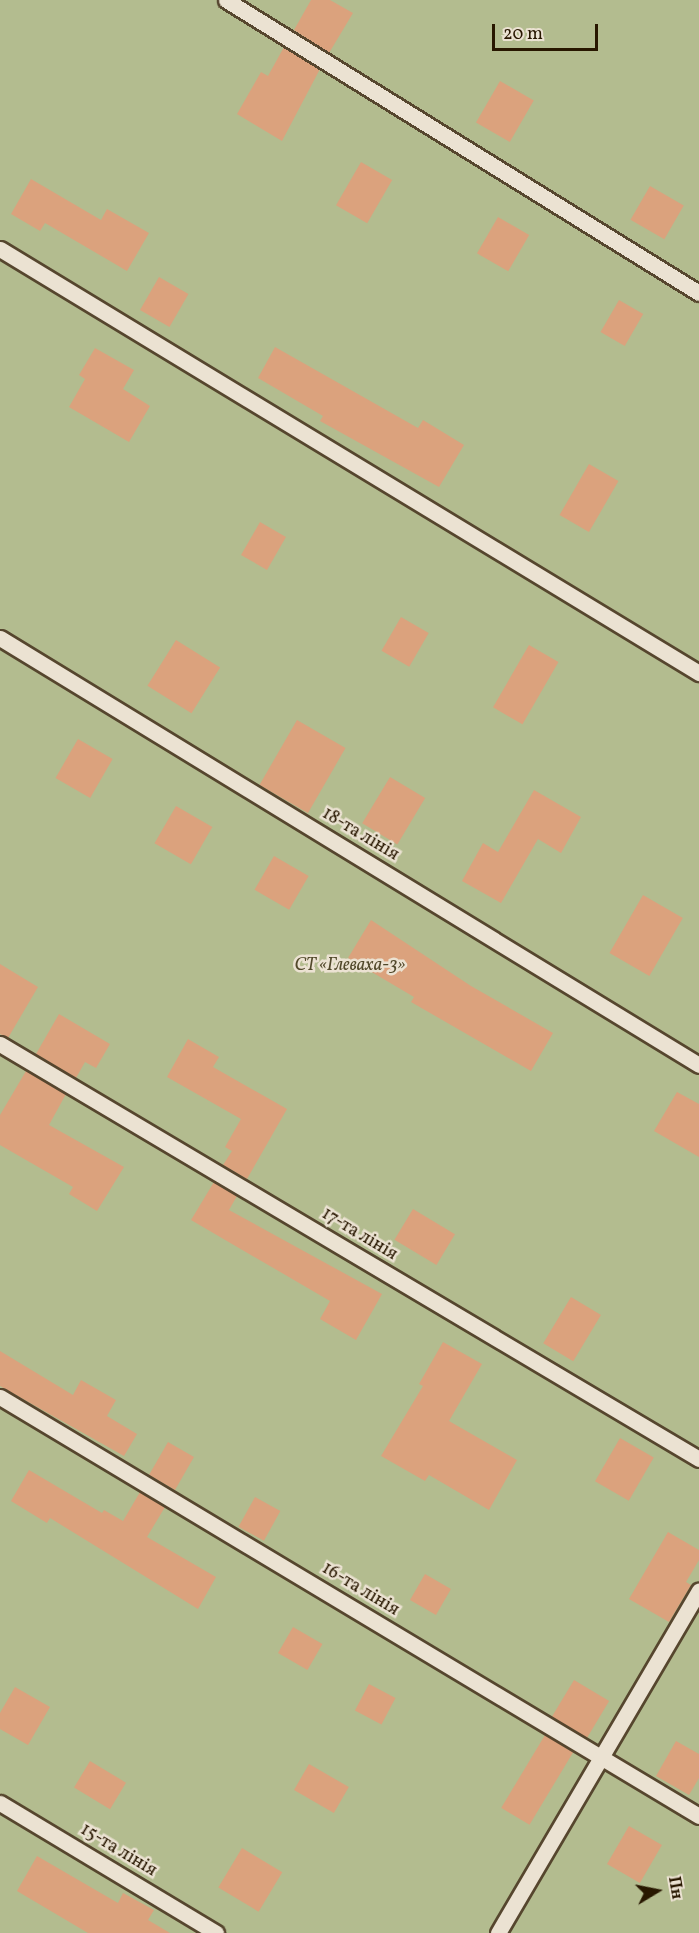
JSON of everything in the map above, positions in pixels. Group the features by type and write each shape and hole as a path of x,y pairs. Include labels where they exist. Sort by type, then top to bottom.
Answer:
{"lane":[{"path":"226,0 699,293"},
{"path":"0,249 699,673"},
{"name":"18-та лінія","path":"0,638 699,1065"},
{"name":"17-та лінія","path":"0,1044 699,1459"},
{"name":"16-та лінія","path":"0,1397 699,1816"},
{"path":"498,1933 699,1592"},
{"name":"15-та лінія","path":"0,1803 216,1933"}],"green space":[{"name":"СТ «Глеваха-3»","path":"0,0 699,0 699,1933 0,1933"}],"building":[{"path":"311,0 330,0 353,13 329,53 294,30"},
{"path":"284,47 320,69 282,141 237,114 261,72 268,76"},
{"path":"500,81 534,100 510,142 476,123"},
{"path":"361,162 392,180 367,223 336,205"},
{"path":"31,179 101,220 107,209 149,233 127,271 45,223 40,231 11,214"},
{"path":"650,186 684,206 664,239 630,220"},
{"path":"498,217 529,235 508,271 477,253"},
{"path":"159,277 188,294 169,327 140,310"},
{"path":"619,300 643,314 625,346 600,332"},
{"path":"275,347 418,428 423,420 464,445 439,487 320,421 323,416 258,378"},
{"path":"95,348 134,370 123,389 150,406 129,442 69,407 85,379 79,375"},
{"path":"589,464 618,481 589,532 560,515"},
{"path":"260,522 286,537 267,570 241,555"},
{"path":"401,617 429,633 409,667 382,651"},
{"path":"176,640 220,668 191,713 147,686"},
{"path":"529,645 558,662 522,724 493,707"},
{"path":"297,720 345,748 308,813 260,785"},
{"path":"78,739 113,759 90,798 56,778"},
{"path":"390,777 425,798 397,844 362,823"},
{"path":"534,790 581,817 561,853 538,839 501,903 462,881 483,843 498,852"},
{"path":"176,806 212,827 191,864 154,843"},
{"path":"274,856 309,876 289,910 255,890"},
{"path":"643,895 683,918 649,976 610,953"},
{"path":"371,920 471,986 553,1033 531,1071 411,1002 414,997 348,958"},
{"path":"0,964 38,987 8,1038 0,1034"},
{"path":"59,1014 110,1044 96,1068 85,1062 76,1078 36,1054"},
{"path":"188,1039 219,1057 213,1067 287,1109 247,1179 223,1165 232,1151 225,1147 241,1119 167,1077"},
{"path":"26,1071 66,1094 49,1125 124,1167 97,1211 69,1194 73,1187 0,1145 0,1115"},
{"path":"677,1092 699,1104 699,1157 654,1131"},
{"path":"214,1182 237,1196 229,1210 382,1294 356,1340 320,1319 330,1301 191,1220"},
{"path":"413,1209 455,1234 436,1265 394,1240"},
{"path":"571,1297 601,1315 573,1361 543,1343"},
{"path":"443,1342 482,1364 449,1421 517,1460 489,1510 429,1475 425,1481 381,1456 423,1386 419,1384"},
{"path":"0,1351 73,1395 81,1380 116,1400 107,1416 137,1434 124,1456 0,1386"},
{"path":"620,1438 654,1458 629,1501 595,1481"},
{"path":"168,1442 194,1457 175,1490 149,1475"},
{"path":"29,1470 102,1513 104,1510 123,1521 140,1492 165,1507 147,1537 216,1577 198,1609 50,1518 47,1523 11,1501"},
{"path":"255,1497 280,1511 264,1541 239,1527"},
{"path":"668,1532 699,1550 699,1560 686,1582 691,1585 669,1622 629,1599"},
{"path":"425,1574 451,1589 436,1615 410,1600"},
{"path":"293,1627 322,1644 307,1670 278,1653"},
{"path":"574,1680 609,1701 587,1738 552,1717"},
{"path":"369,1684 395,1698 381,1725 355,1710"},
{"path":"15,1687 50,1707 28,1745 0,1729 0,1713"},
{"path":"545,1735 573,1752 530,1825 501,1808"},
{"path":"676,1741 699,1754 699,1778 689,1795 656,1776"},
{"path":"90,1761 126,1783 110,1809 74,1788"},
{"path":"309,1764 349,1787 334,1813 294,1790"},
{"path":"629,1826 662,1845 640,1883 607,1864"},
{"path":"242,1848 282,1872 259,1912 218,1887"},
{"path":"37,1856 118,1903 123,1893 154,1910 148,1920 170,1933 88,1933 17,1891"}]}
